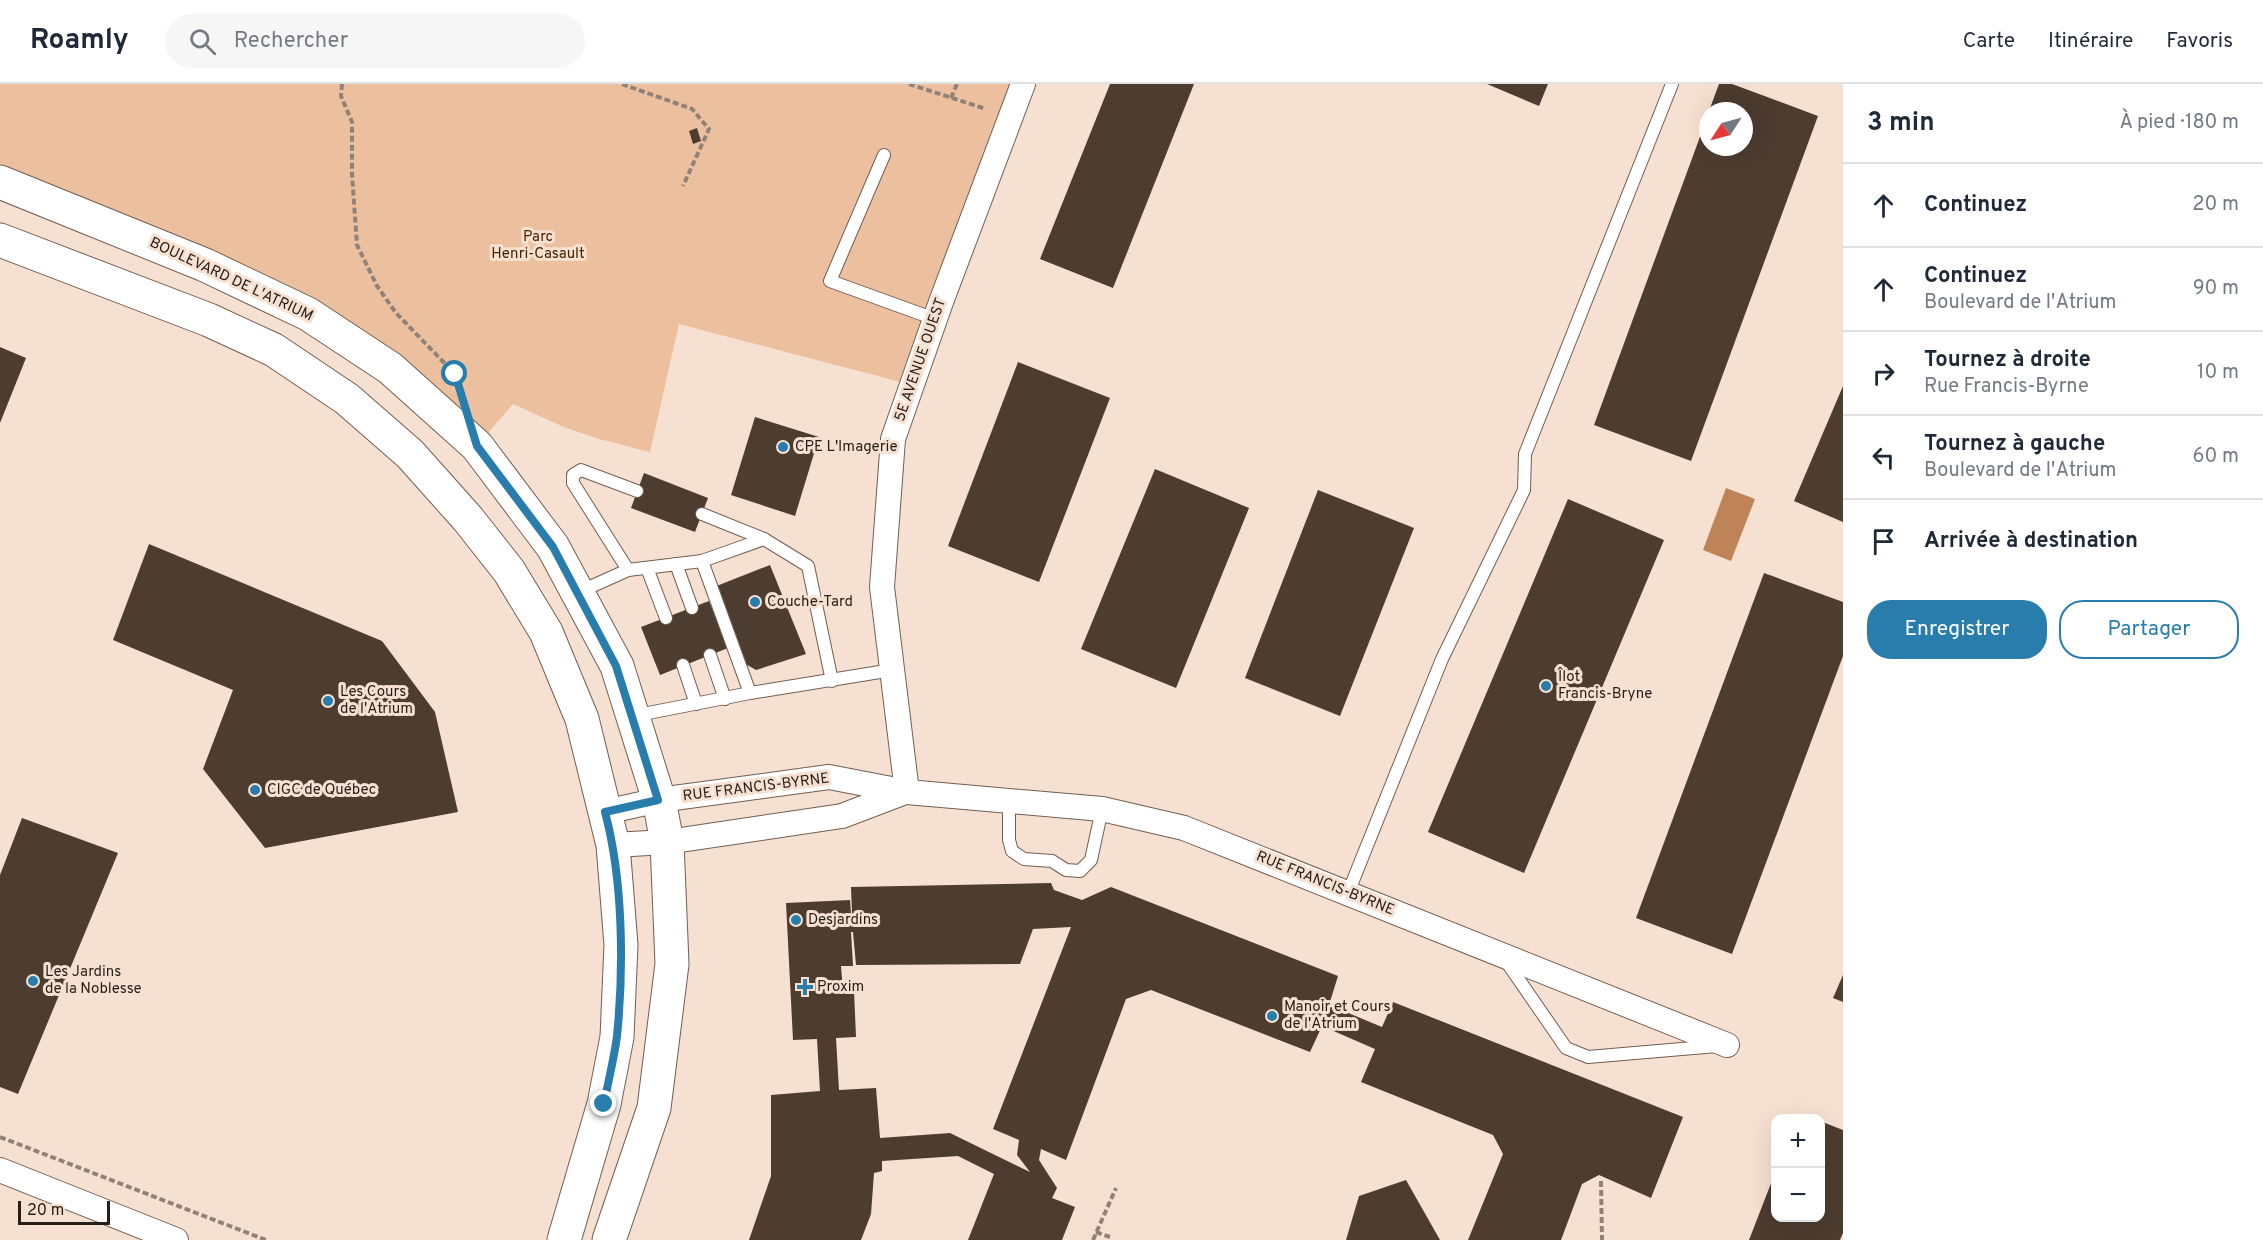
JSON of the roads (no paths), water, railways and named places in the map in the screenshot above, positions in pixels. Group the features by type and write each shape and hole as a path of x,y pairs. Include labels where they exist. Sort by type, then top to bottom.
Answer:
{"street":[{"name":"5E AVENUE OUEST","path":"907,792 882,587 893,440 935,319 1023,84"},
{"name":"BOULEVARD DE L'ATRIUM","path":"0,182 215,270 308,314 390,368 477,446 553,547 616,666 658,800 667,842 672,964 654,1108 609,1240"},
{"path":"0,240 209,320 274,350 347,399 410,454 468,519 509,571 546,632 582,719 614,845 621,945 617,1037 604,1104 564,1240"},
{"name":"RUE FRANCIS-BYRNE","path":"605,812 658,800 830,777 907,792 1102,809 1184,828 1727,1045"},
{"name":"RUE FRANCIS-BYRNE","path":"614,845 667,842 842,816 907,792"},
{"path":"0,1170 176,1240"}],"lane":[{"path":"1348,893 1442,660 1524,490 1526,454 1672,84"},
{"path":"884,155 830,281 935,319"},
{"path":"628,570 573,483 573,475 581,470 637,491"},
{"path":"702,514 764,539 808,567 832,681"},
{"path":"578,593 628,570 702,561 764,539"},
{"path":"702,561 750,693"},
{"path":"676,564 692,608"},
{"path":"647,568 666,618"},
{"path":"710,655 725,699"},
{"path":"684,665 696,704"},
{"path":"633,716 750,693 892,670"},
{"path":"1009,801 1009,840 1012,850 1024,859 1052,861 1066,870 1080,870 1091,860 1102,809"},
{"path":"1501,954 1566,1048 1588,1058 1727,1045"}],"place":[{"name":"CPE L'Imagerie","path":"783,447"},
{"name":"Couche-Tard","path":"755,602"},
{"name":"Îlot Francis-Bryne","path":"1546,686"},
{"name":"Les Cours de l'Atrium","path":"328,701"},
{"name":"CIGC de Québec","path":"255,790"},
{"name":"Desjardins","path":"796,920"},
{"name":"Les Jardins de la Noblesse","path":"33,981"},
{"name":"Proxim","path":"805,987"},
{"name":"Manoir et Cours de l'Atrium","path":"1272,1016"}],"park label":[{"name":"Parc Henri-Casault","path":"538,246"}]}
